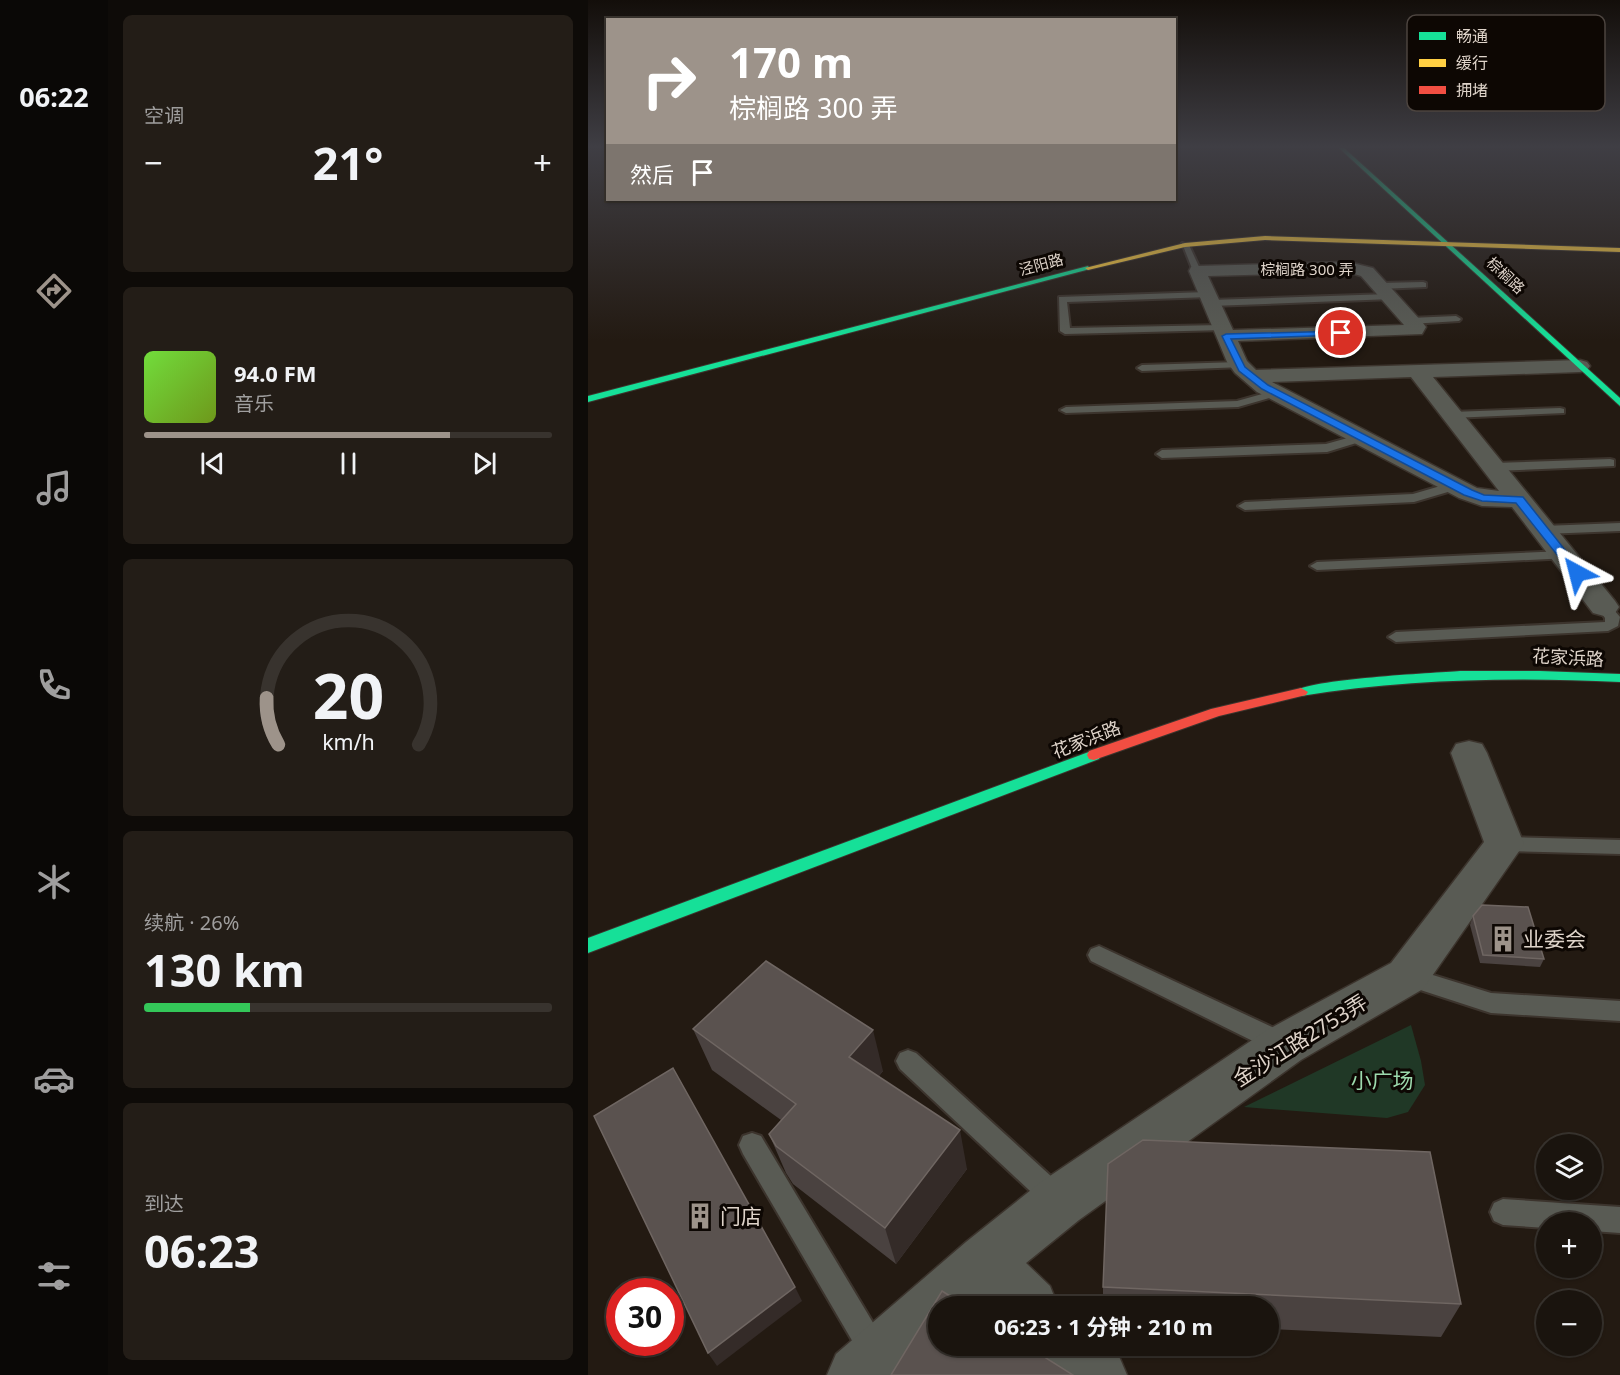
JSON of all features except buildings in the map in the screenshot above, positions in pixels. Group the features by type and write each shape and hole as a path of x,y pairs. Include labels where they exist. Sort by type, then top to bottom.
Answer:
{"street":[{"name":"棕榈路","path":"1412,212 1620,403"},
{"name":"泾阳路","path":"588,399 1125,258 1185,245 1233,239 1283,238 1620,250"},
{"name":"棕榈路 300 弄","path":"1197,271 1348,267 1367,272 1410,321"},
{"path":"1197,271 1224,332 1245,371 1276,393 1454,486 1482,498 1519,500"},
{"path":"1224,332 1415,330 1410,321"},
{"path":"1245,371 1417,371 1580,366"},
{"path":"1417,371 1563,555 1612,607"},
{"name":"花家浜路","path":"588,946 1148,735 1237,705 1326,687 1420,676 1531,673 1620,678"},
{"path":"1469,753 1504,844"},
{"name":"金沙江路2753弄","path":"867,1366 985,1261 1060,1201 1284,1045 1407,976 1504,844"},
{"path":"985,1261 1020,1296"},
{"path":"1078,1356 1097,1375"}],"lane":[{"path":"1185,245 1197,271"},
{"path":"1224,332 1065,331 1062,299 1209,299 1384,292 1423,285"},
{"path":"1410,321 1456,319"},
{"path":"1142,368 1245,371"},
{"path":"1066,410 1238,404 1276,393"},
{"path":"1452,414 1560,411"},
{"path":"1162,454 1327,448 1362,438"},
{"path":"1494,467 1610,463"},
{"path":"1245,506 1414,498 1454,486"},
{"path":"1544,530 1620,527"},
{"path":"1317,567 1563,555"},
{"path":"1396,637 1608,626 1613,623 1612,607"},
{"path":"1504,844 1620,847"},
{"path":"1099,955 1284,1045"},
{"path":"1407,976 1491,1003 1620,1011"},
{"path":"908,1061 1060,1201"},
{"path":"752,1145 867,1366"},
{"path":"1503,1212 1620,1220"}],"green space":[{"name":"小广场","path":"1411,1025 1425,1085 1408,1112 1387,1118 1244,1107"}],"traffic: fast":[{"path":"1411,212 1620,403"},
{"path":"588,399 1088,268"},
{"path":"1301,692 1381,681 1460,676 1540,675 1620,678"},
{"path":"588,946 1094,755"}],"traffic: slow":[{"path":"1088,268 1185,245 1265,238 1620,250"}],"traffic: jam":[{"path":"1094,755 1216,712 1301,692"}],"place":[{"name":"业委会","path":"1503,939"},
{"name":"门店","path":"700,1216"}],"route":[{"path":"1341,333 1226,336 1242,369 1265,387 1468,493 1482,498 1519,500 1577,573"}]}
